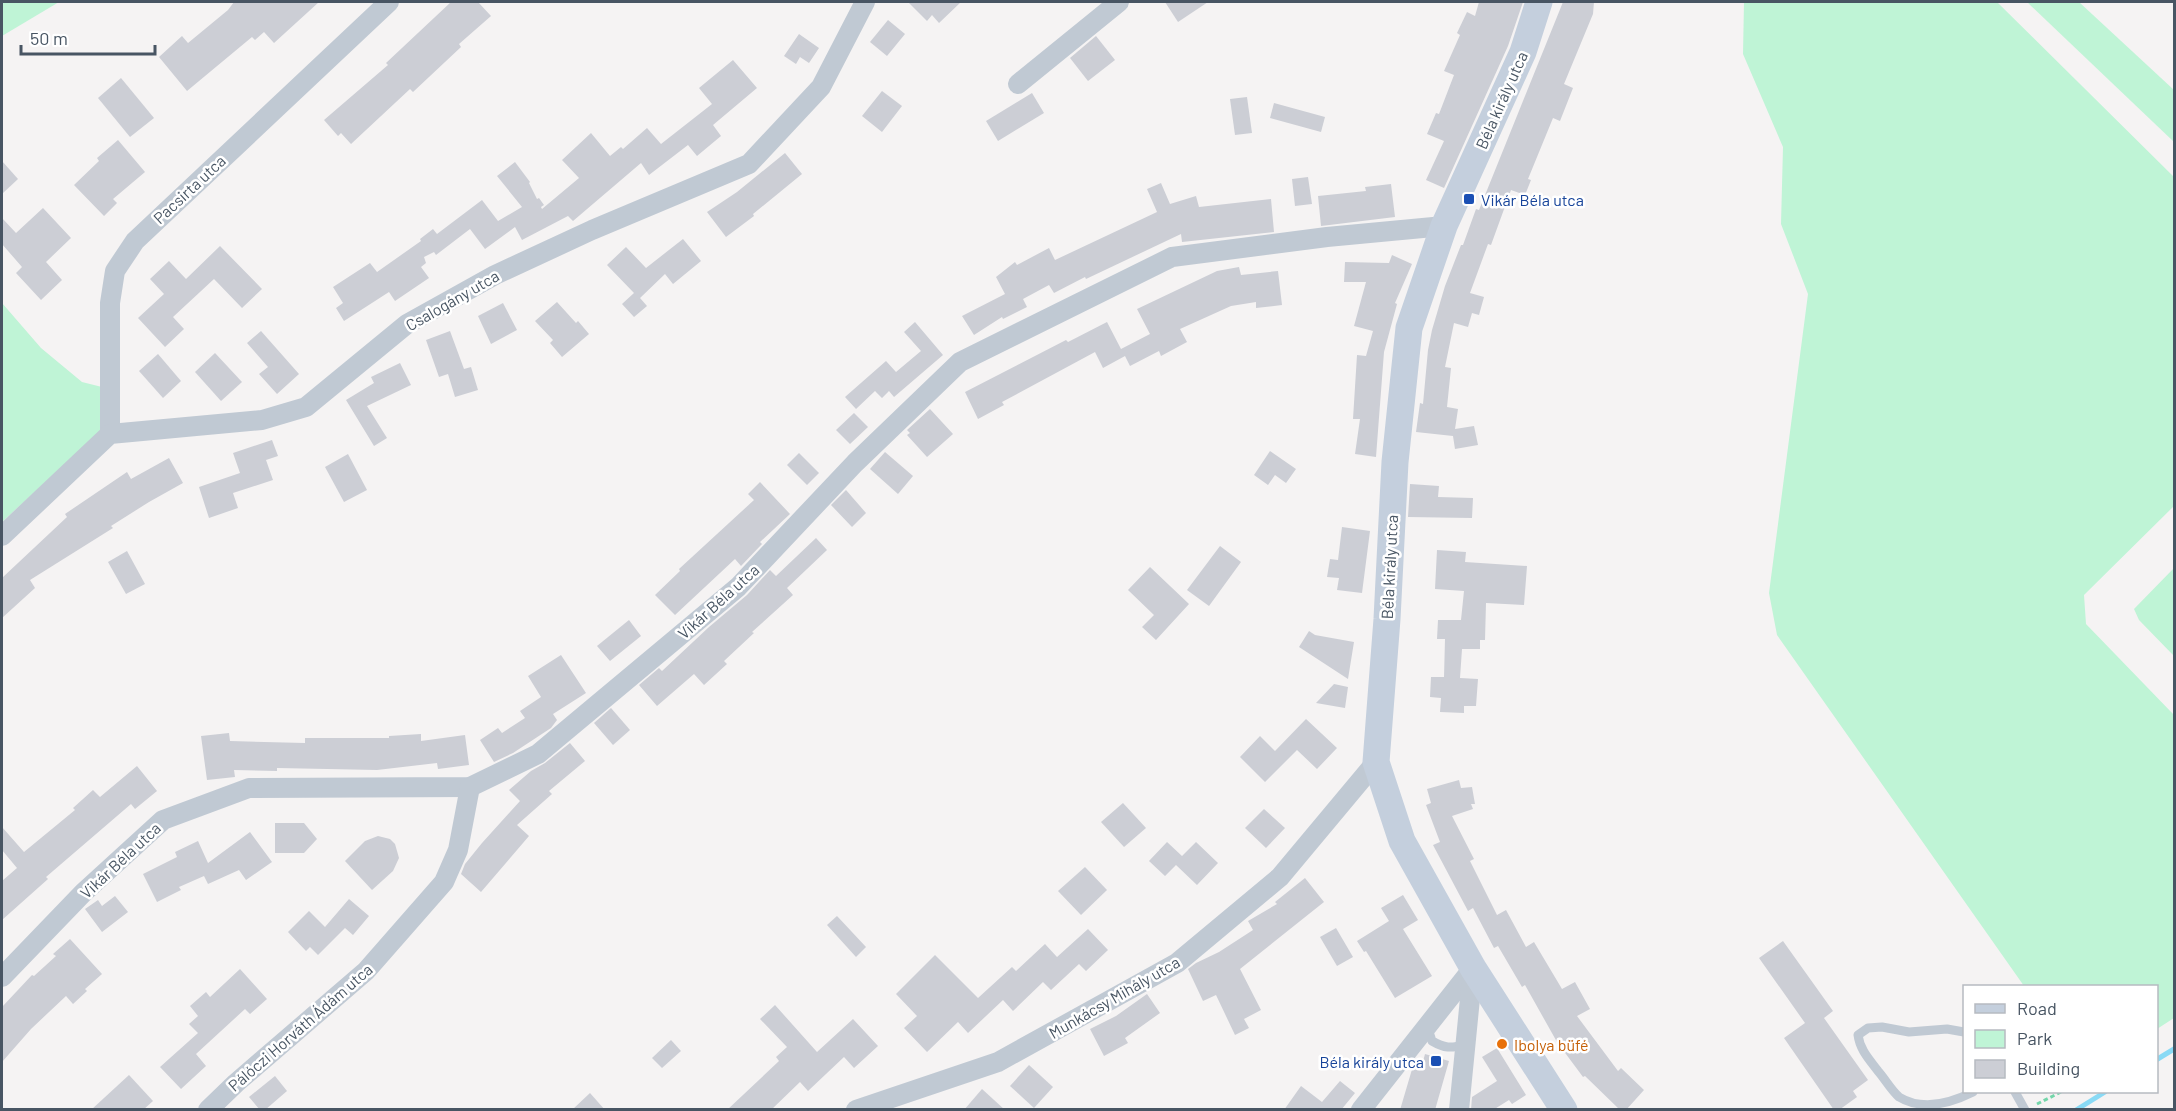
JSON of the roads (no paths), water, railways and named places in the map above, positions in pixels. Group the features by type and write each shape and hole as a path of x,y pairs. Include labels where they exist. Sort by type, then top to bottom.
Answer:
{"street":[{"name":"Pacsirta utca","path":"110,434 110,303 115,271 135,241 389,2"},
{"name":"Csalogány utca","path":"110,434 262,420 306,407 407,324 495,275 592,230 749,164 821,87 866,2"},
{"path":"1018,84 1119,2"},
{"name":"Béla király utca","path":"1539,2 1523,52 1444,226 1409,328 1395,462 1387,619 1376,762 1402,841 1473,968 1564,1110"},
{"name":"Vikár Béla utca","path":"2,977 84,893 163,820 249,788 470,787 538,754 738,587 855,463 960,362 1172,256 1327,237 1444,226"},
{"path":"2,536 110,434"},
{"name":"Munkácsy Mihály utca","path":"856,1110 998,1062 1177,963 1280,877 1376,762"},
{"name":"Pálóczi Horváth Ádám utca","path":"208,1110 366,971 444,882 458,850 470,787"},
{"path":"1361,1110 1473,968"},
{"path":"1459,1110 1473,968"}],"lane":[{"path":"1428,1026 1432,1041 1443,1048 1453,1049 1466,1044"},
{"path":"1963,1032 1947,1029 1909,1032 1882,1027 1868,1028 1858,1035 1859,1046 1899,1098 1914,1107 1932,1109 1949,1104 1971,1093"},
{"path":"2016,1093 2025,1110"}],"waterway":[{"path":"2158,1059 2174,1049"},
{"path":"2076,1110 2103,1093"}],"place":[{"name":"Vikár Béla utca","path":"1469,199"},
{"name":"Ibolya büfé","path":"1502,1044"},
{"name":"Béla király utca","path":"1436,1061"}]}
